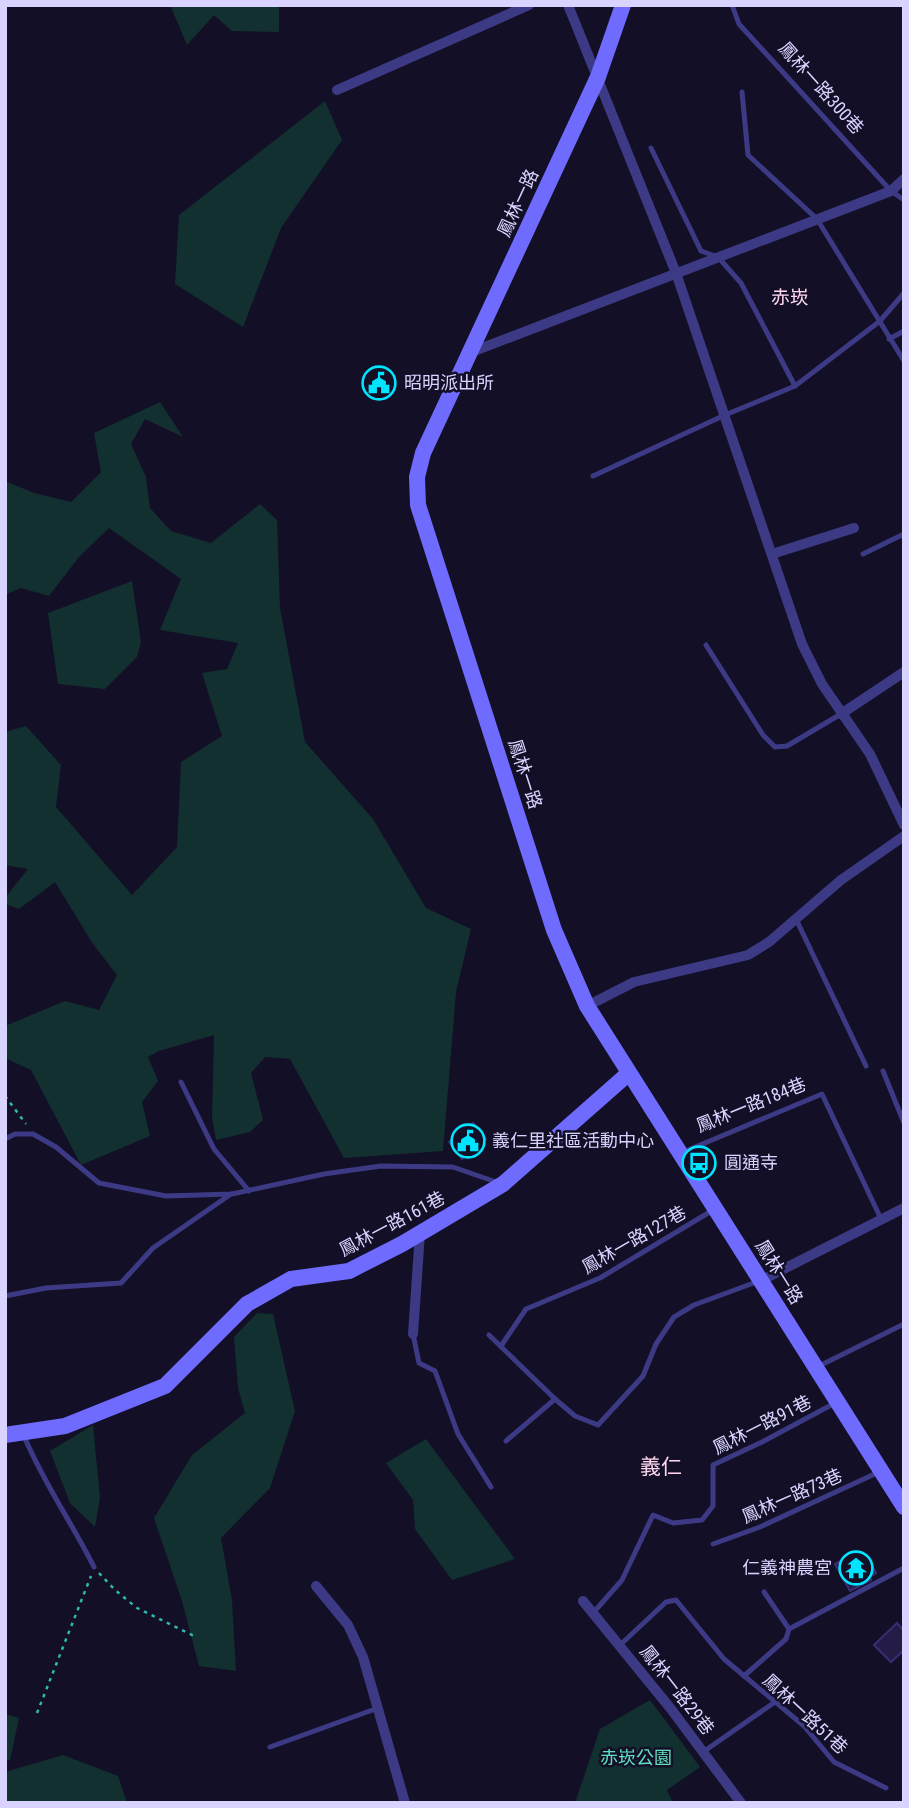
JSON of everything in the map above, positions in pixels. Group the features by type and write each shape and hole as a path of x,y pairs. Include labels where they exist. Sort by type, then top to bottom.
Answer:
{"street":[{"path":"337,90 529,5"},
{"path":"568,5 676,273 802,644 822,684 870,754 904,825"},
{"name":"鳳林一路","path":"622,5 598,77 423,453 417,477 418,505 554,930 587,1006 904,1507"},
{"path":"469,353 891,191 904,179"},
{"path":"772,554 854,528"},
{"path":"841,714 904,672"},
{"path":"587,1006 634,982 748,955 769,942 841,880 904,836"},
{"name":"鳳林一路161巷","path":"5,1435 65,1426 165,1386 247,1304 291,1279 349,1270 420,1233 503,1184 629,1073"},
{"path":"762,1280 904,1208"},
{"path":"413,1334 420,1233"},
{"path":"316,1586 348,1625 363,1657 405,1803"},
{"name":"鳳林一路29巷","path":"583,1601 741,1803"}],"lane":[{"name":"鳳林一路300巷","path":"732,5 739,24 891,191 904,200"},
{"path":"742,92 748,155 817,219 904,361"},
{"path":"651,148 701,251 718,257 741,283 795,386"},
{"path":"593,476 724,415 795,386 880,321 904,293"},
{"path":"889,339 904,331"},
{"path":"863,554 904,534"},
{"path":"706,645 763,735 775,747 786,746 841,714"},
{"path":"796,919 866,1066"},
{"path":"883,1071 904,1123"},
{"path":"181,1082 214,1149 249,1191"},
{"name":"鳳林一路184巷","path":"681,1153 822,1094 881,1220"},
{"path":"5,1139 15,1134 33,1133"},
{"name":"鳳林一路161巷","path":"33,1133 56,1147 99,1183 166,1196 232,1194 324,1174 381,1166 453,1167 503,1184"},
{"path":"5,1296 46,1288 121,1283 153,1248 232,1194"},
{"name":"鳳林一路127巷","path":"501,1346 526,1309 600,1278 716,1209"},
{"path":"489,1335 575,1416 598,1424 643,1376 656,1344 674,1317 694,1305 762,1280"},
{"path":"816,1367 904,1324"},
{"path":"413,1334 418,1363 435,1371 458,1434 491,1487"},
{"path":"506,1441 555,1399"},
{"name":"鳳林一路91巷","path":"593,1614 622,1580 653,1515 673,1523 702,1520 713,1506 713,1465 838,1402"},
{"path":"23,1433 37,1468 73,1525 94,1567"},
{"name":"鳳林一路73巷","path":"713,1544 760,1527 882,1470"},
{"name":"鳳林一路51巷","path":"744,1676 786,1639 789,1629 904,1568"},
{"path":"764,1592 789,1629"},
{"name":"鳳林一路51巷","path":"619,1646 666,1602 676,1600 724,1659 804,1726 834,1762 886,1788"},
{"path":"703,1752 775,1702"},
{"path":"270,1747 378,1708"}],"path":[{"path":"5,1096 33,1133"},
{"path":"37,1713 94,1567 115,1590 137,1608 196,1637"}],"green space":[{"path":"170,5 279,5 279,32 232,31 214,15 187,45"},
{"path":"325,101 342,140 281,228 243,327 175,284 179,215"},
{"path":"160,402 183,437 145,419 131,444 146,477 150,508 171,531 211,543 260,504 277,520 280,608 305,742 373,819 426,908 471,929 456,992 443,1151 344,1158 290,1059 265,1057 251,1073 263,1120 250,1132 216,1140 212,1118 214,1035 159,1051 148,1057 158,1081 142,1102 150,1136 81,1165 31,1070 5,1058 5,1026 65,1001 99,1010 117,975 93,944 55,882 19,909 5,904 5,898 28,869 5,865 5,732 26,726 61,765 56,807 132,895 177,847 181,762 222,736 202,673 227,669 238,643 160,630 181,579 109,528 79,557 49,596 21,588 5,595 5,481 34,493 71,502 101,472 94,433"},
{"path":"132,581 141,642 137,657 105,689 58,684 48,613"},
{"path":"257,1313 273,1314 295,1411 270,1488 221,1538 232,1600 236,1671 199,1666 182,1601 154,1518 192,1455 245,1413 238,1388 234,1337"},
{"path":"93,1425 100,1498 95,1527 70,1503 50,1451"},
{"path":"426,1439 515,1559 452,1580 415,1529 413,1500 386,1463"},
{"name":"赤崁公園","path":"650,1700 700,1767 667,1790 673,1803 575,1803 600,1729"},
{"path":"5,1714 19,1718 10,1760 5,1760"},
{"path":"63,1755 118,1776 127,1803 5,1803 5,1772"}],"building":[{"name":"義仁里社區活動中心","path":"473,1123 486,1139 462,1159 449,1142"},
{"name":"仁義神農宮","path":"855,1553 859,1559 866,1555 876,1573 870,1577 871,1580 850,1591 835,1564"},
{"path":"897,1623 904,1631 904,1650 891,1662 874,1645"}],"place":[{"name":"昭明派出所","path":"379,383"},
{"name":"義仁里社區活動中心","path":"468,1141"},
{"name":"圓通寺","path":"699,1163"},
{"name":"仁義神農宮","path":"856,1568"}],"district":[{"name":"赤崁","path":"790,297"},
{"name":"義仁","path":"661,1467"}]}
